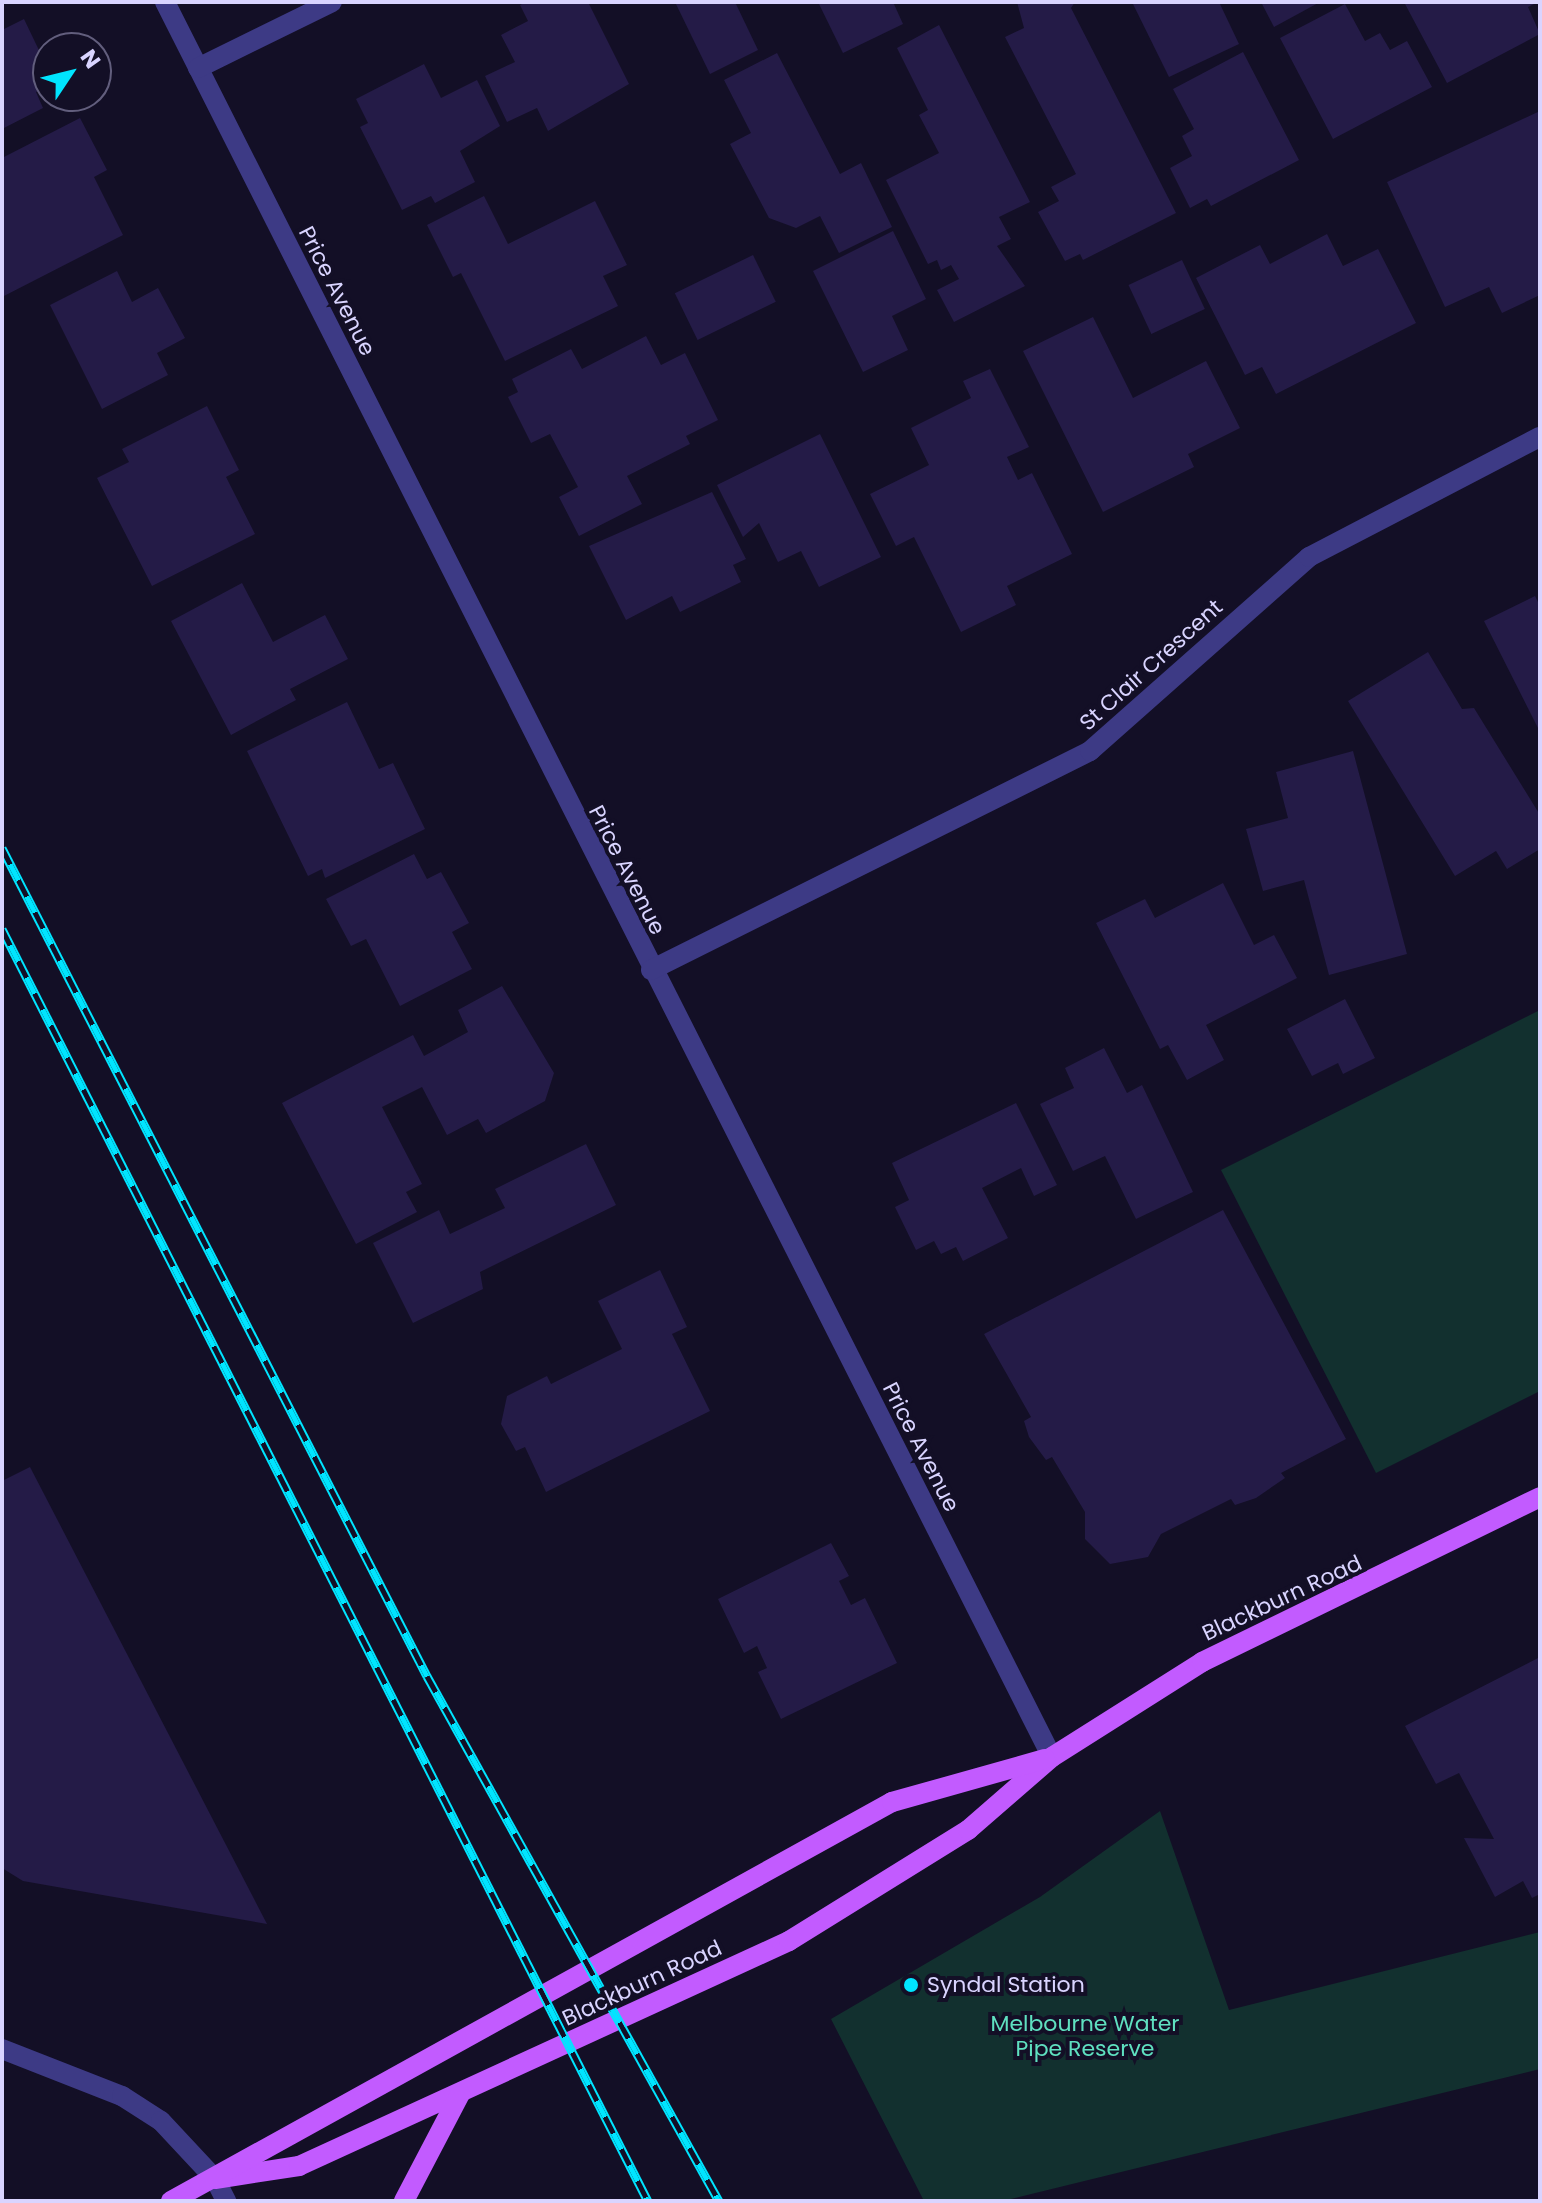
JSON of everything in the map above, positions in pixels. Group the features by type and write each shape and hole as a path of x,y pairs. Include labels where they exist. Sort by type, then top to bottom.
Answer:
{"main road":[{"name":"Blackburn Road","path":"215,2179 299,2166 789,1941 968,1830 1052,1757 1202,1662 1540,1497"},
{"name":"Blackburn Road","path":"171,2201 892,1802 1052,1757"},
{"path":"404,2201 460,2094"}],"street":[{"name":"Price Avenue","path":"165,2 651,970 1052,1757"},
{"path":"198,68 332,2"},
{"name":"St Clair Crescent","path":"651,970 1090,751 1309,557 1540,437"},
{"path":"2,2049 122,2096 161,2121 215,2179 226,2201"}],"green space":[{"path":"1540,1010 1540,1391 1376,1473 1221,1170"},
{"name":"Melbourne Water Pipe Reserve","path":"1160,1811 1229,2010 1540,1932 1540,2069 1003,2201 924,2201 831,2019 1040,1897"}],"building":[{"path":"526,2 588,2 629,84 548,131 537,108 507,122 485,76 515,62 501,35 528,21 520,5"},
{"path":"675,2 735,2 758,50 710,74"},
{"path":"818,2 893,2 903,24 843,53"},
{"path":"1017,2 1075,2 1071,8 1176,213 1083,260 1080,254 1065,261 1038,212 1059,201 1051,187 1076,174 1005,37 1024,28"},
{"path":"1132,2 1219,2 1239,44 1169,77"},
{"path":"1261,2 1320,2 1274,27"},
{"path":"1404,2 1538,2 1528,7 1540,34 1447,83"},
{"path":"1345,4 1365,41 1380,33 1390,50 1407,41 1432,87 1333,139 1280,38"},
{"path":"24,19 32,36 32,112 35,112 2,129 2,30"},
{"path":"939,25 1030,202 999,217 1011,239 997,246 1025,286 954,322 937,290 959,279 951,265 941,270 937,260 928,264 886,180 939,153 919,115 928,110 897,48"},
{"path":"1243,52 1299,160 1211,206 1207,199 1190,208 1170,168 1192,156 1182,136 1194,129 1173,89"},
{"path":"777,53 840,174 861,163 892,227 839,253 820,216 796,228 769,218 730,144 751,133 724,80"},
{"path":"424,64 441,98 477,80 500,126 460,151 475,182 435,203 431,196 402,210 360,127 368,123 356,99"},
{"path":"1540,111 1540,295 1502,313 1489,287 1445,307 1387,182"},
{"path":"80,118 107,170 94,177 123,235 2,297 2,158"},
{"path":"484,196 508,244 595,201 627,265 603,276 618,306 505,361 461,273 453,277 427,225"},
{"path":"893,231 926,299 892,316 908,350 863,372 813,271"},
{"path":"1327,234 1343,266 1378,249 1416,323 1276,394 1262,367 1245,375 1196,278 1260,245 1270,264"},
{"path":"753,255 776,302 698,340 675,293"},
{"path":"1182,260 1205,309 1151,334 1129,285"},
{"path":"117,271 132,302 158,288 185,338 157,353 168,375 102,409 50,305"},
{"path":"1093,317 1133,398 1206,361 1240,428 1188,454 1194,467 1103,512 1023,351"},
{"path":"646,336 661,365 685,353 718,420 686,436 690,444 627,476 642,504 579,536 559,497 578,487 550,434 531,443 508,397 518,392 512,379 571,349 582,369"},
{"path":"990,369 1029,447 1007,457 1018,480 1032,473 1072,554 1007,586 1016,605 961,632 914,537 896,546 870,494 929,465 911,428 971,398 963,381"},
{"path":"207,406 239,470 226,477 255,534 152,586 97,478 129,462 122,449"},
{"path":"820,434 881,557 819,587 801,551 778,562 759,523 743,537 717,485"},
{"path":"712,492 746,559 733,565 741,582 680,612 672,596 626,620 589,546"},
{"path":"242,583 273,642 325,615 348,659 290,689 296,700 231,735 171,621"},
{"path":"1535,596 1540,606 1540,732 1484,621"},
{"path":"1428,652 1462,709 1474,708 1540,815 1540,849 1507,869 1496,851 1455,876 1348,701"},
{"path":"347,702 379,769 393,763 425,829 325,878 322,869 308,876 247,751"},
{"path":"1353,751 1407,954 1329,975 1304,880 1263,891 1246,829 1288,818 1276,772"},
{"path":"414,854 427,879 441,872 469,923 452,932 472,969 400,1006 366,939 351,946 326,899"},
{"path":"1223,883 1254,945 1274,935 1297,978 1206,1025 1224,1060 1187,1080 1168,1045 1160,1049 1096,923 1145,899 1155,918"},
{"path":"502,986 554,1073 545,1101 486,1133 478,1119 447,1135 422,1087 382,1107 422,1184 406,1192 417,1212 356,1244 282,1103 413,1035 424,1056 468,1032 458,1010"},
{"path":"1345,999 1375,1058 1343,1074 1338,1063 1312,1076 1287,1029"},
{"path":"1104,1048 1127,1093 1142,1085 1193,1192 1136,1219 1105,1156 1073,1171 1040,1104 1074,1088 1065,1068"},
{"path":"1016,1103 1057,1185 1034,1196 1021,1168 982,1188 1008,1238 963,1261 956,1247 941,1254 934,1241 916,1250 895,1207 909,1200 892,1163"},
{"path":"586,1144 616,1205 480,1272 483,1289 413,1323 373,1243 439,1210 450,1234 505,1208 495,1189"},
{"path":"1223,1210 1346,1439 1281,1473 1285,1478 1256,1498 1235,1505 1231,1499 1161,1534 1148,1557 1110,1564 1085,1539 1085,1512 1052,1457 1046,1460 1029,1437 1024,1421 1031,1417 984,1334"},
{"path":"660,1270 687,1327 672,1334 710,1411 546,1492 525,1447 516,1451 501,1424 507,1396 547,1376 551,1384 622,1349 598,1301"},
{"path":"30,1467 267,1924 23,1881 2,1868 2,1481"},
{"path":"831,1543 849,1576 839,1581 851,1605 865,1598 897,1663 781,1719 758,1672 767,1668 757,1646 744,1653 718,1599"},
{"path":"1540,1657 1540,1894 1532,1898 1523,1881 1495,1897 1464,1838 1494,1839 1459,1773 1436,1784 1405,1726"}],"railway":[{"path":"2,848 427,1676 719,2201"},
{"path":"2,929 648,2201"}],"place":[{"name":"Syndal Station","path":"911,1985"}]}
